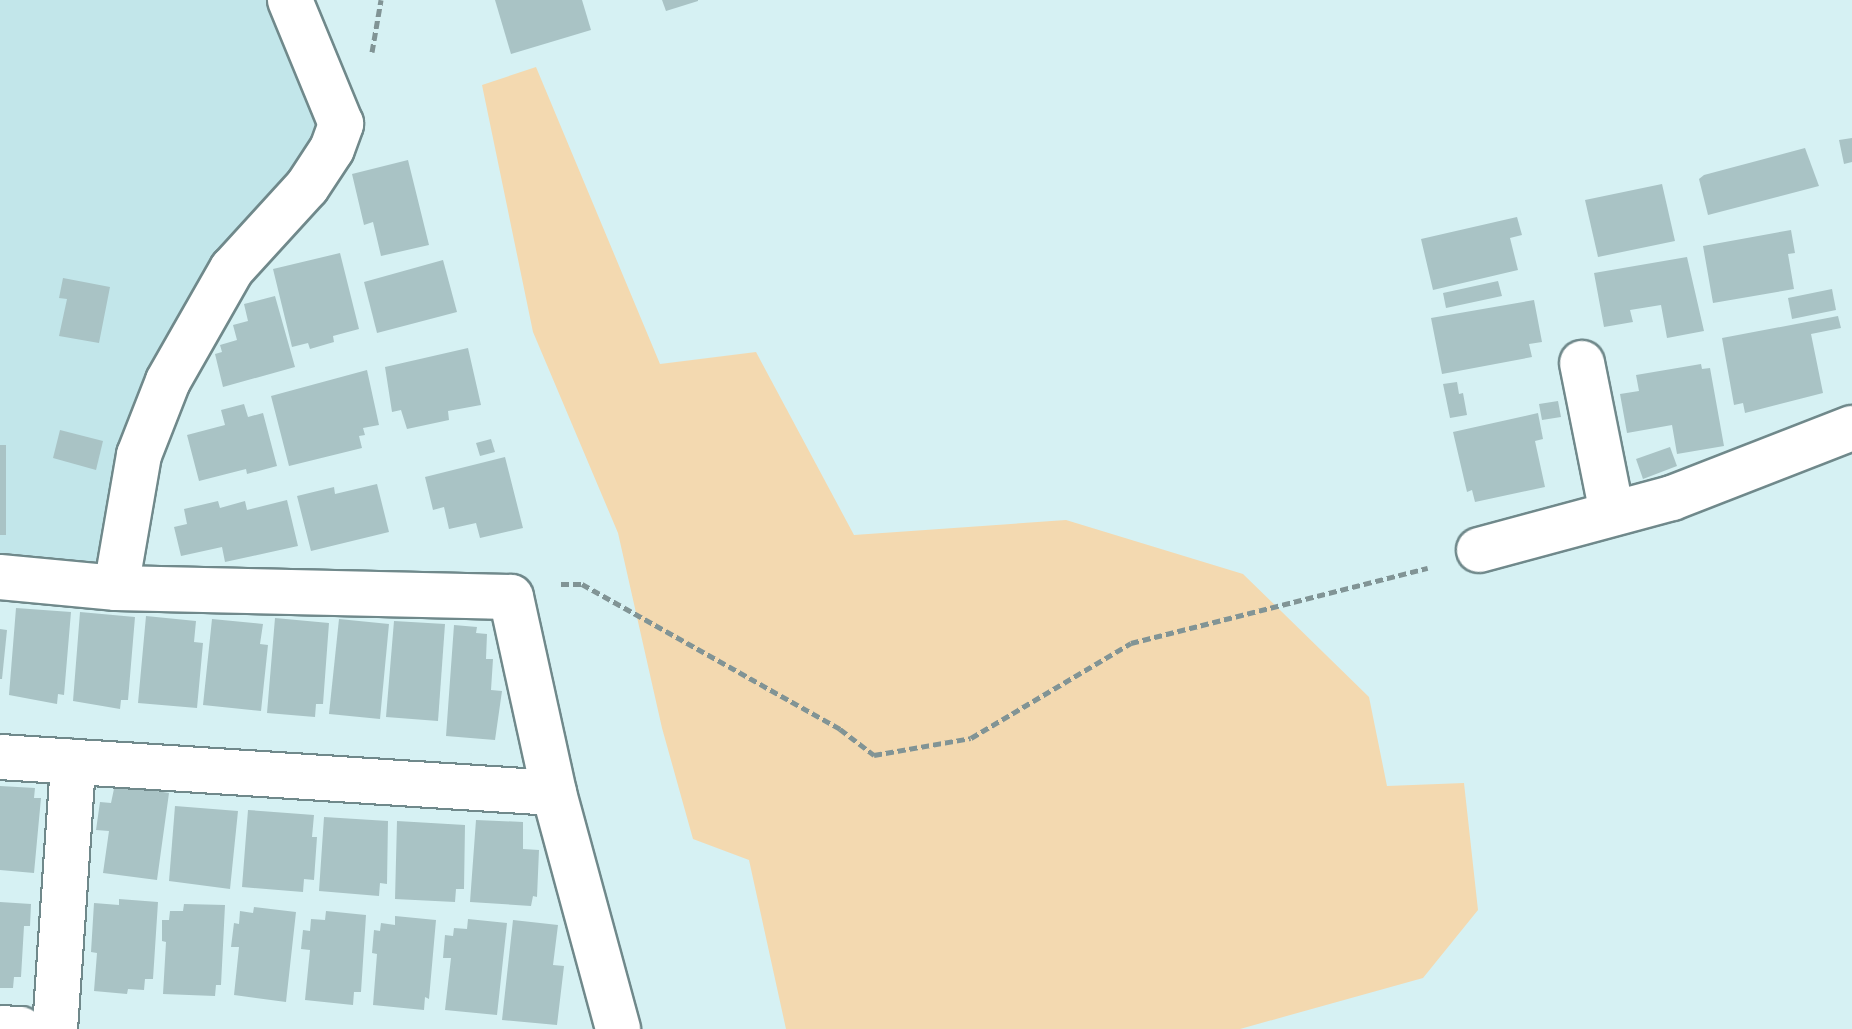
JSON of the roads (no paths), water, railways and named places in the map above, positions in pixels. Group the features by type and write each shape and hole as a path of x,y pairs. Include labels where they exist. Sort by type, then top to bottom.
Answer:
{"street":[{"path":"116,588 139,455 168,381 232,269 307,187 332,149 341,124 290,0"},
{"path":"1582,363 1612,513"},
{"path":"1479,550 1672,498 1852,428"},
{"path":"0,577 116,588 511,597 554,793 618,1029"},
{"path":"0,757 554,793"},
{"path":"55,1029 73,762"},
{"path":"0,1028 21,1029"}]}
